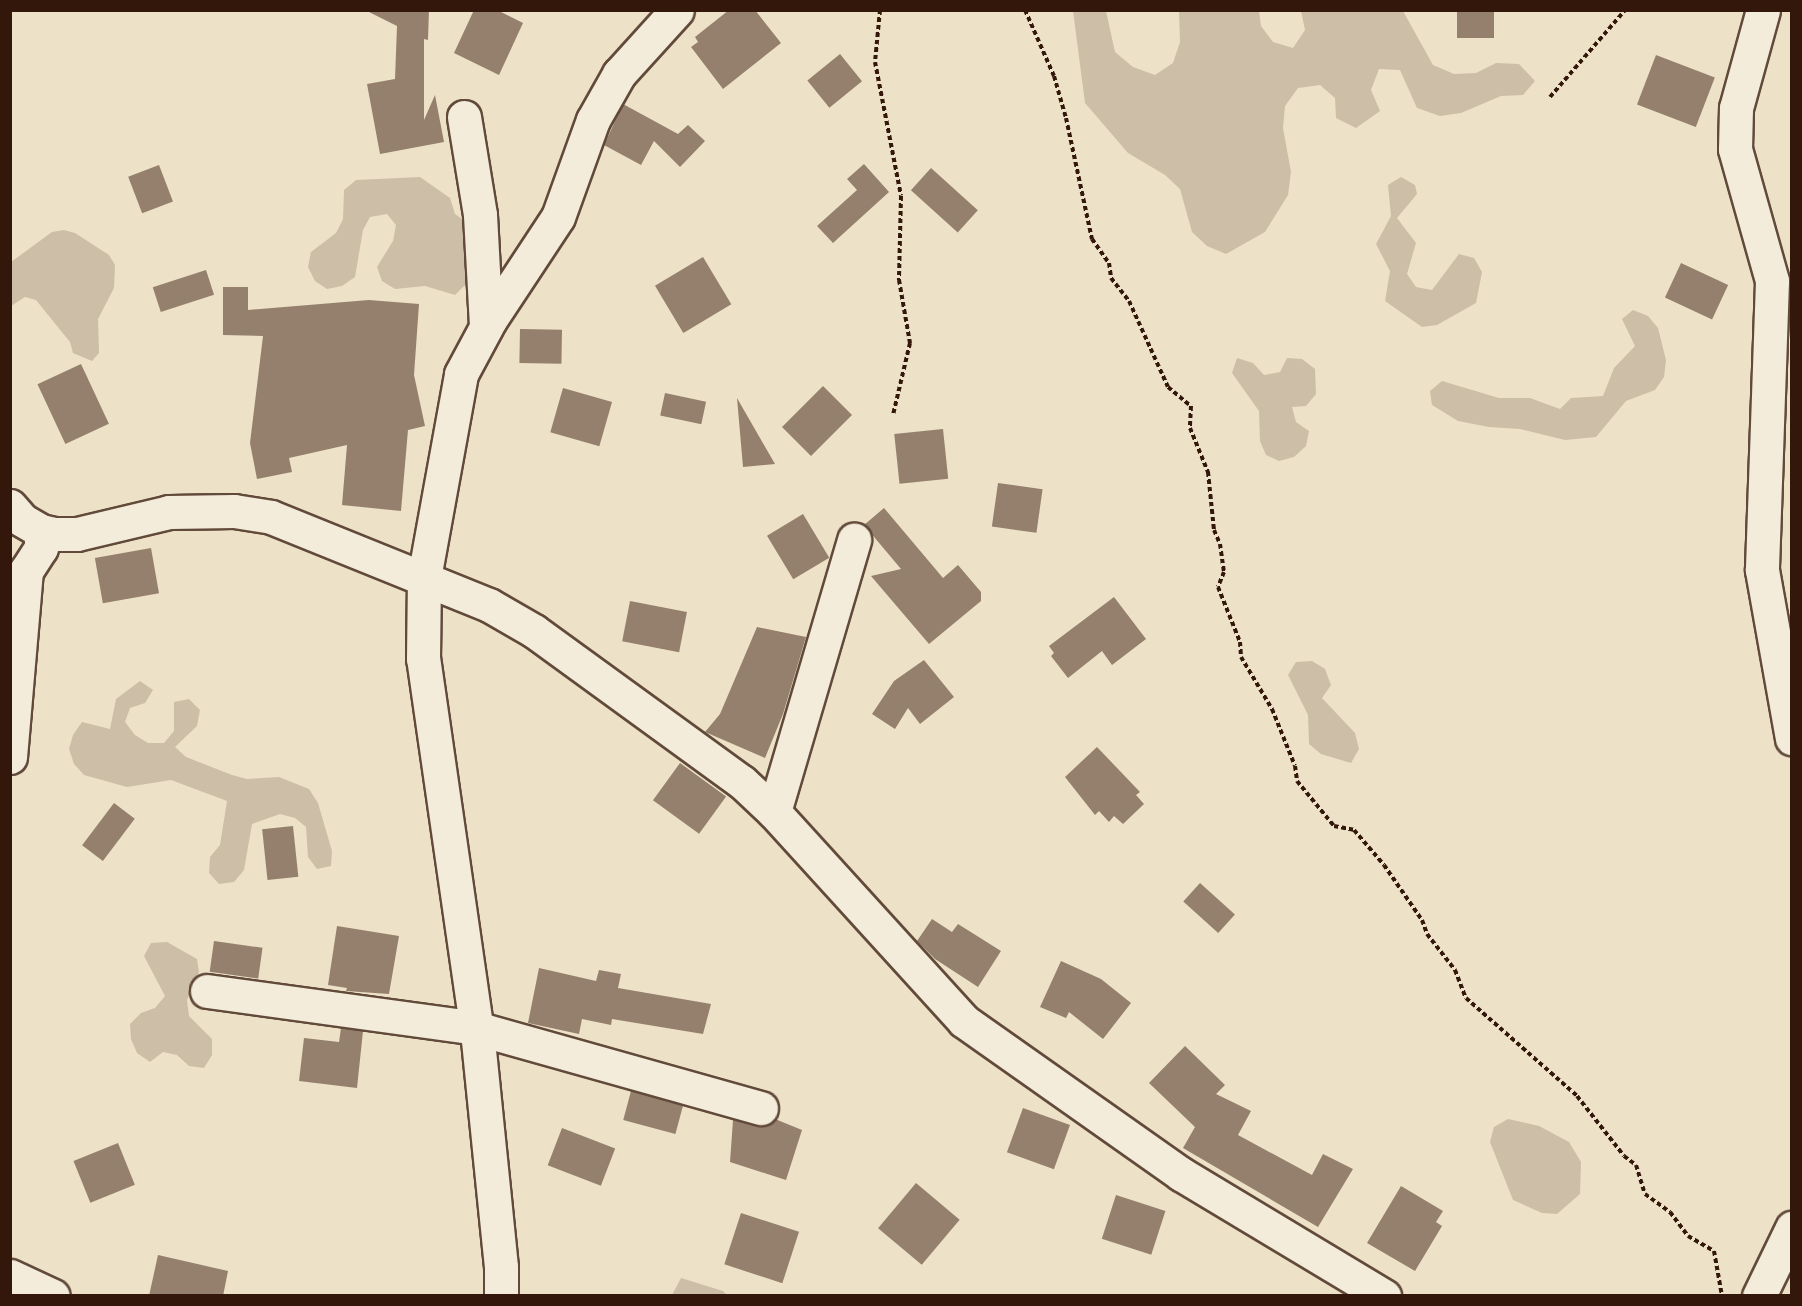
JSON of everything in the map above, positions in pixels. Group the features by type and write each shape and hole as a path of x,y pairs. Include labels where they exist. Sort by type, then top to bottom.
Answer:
{"street":[{"path":"501,1296 501,1267 476,1028 423,660 424,578 461,374 486,327 558,217 593,120 620,74 676,10"},
{"path":"1763,10 1736,108 1735,149 1772,281 1762,570 1791,738"},
{"path":"464,117 480,215 486,327"},
{"path":"10,506 22,520 41,531 77,534 169,512 234,511 272,517 424,578 465,592 534,631 742,782 774,812 964,1021 1181,1174 1374,1293"},
{"path":"10,758 26,572 41,548 41,531"},
{"path":"774,812 854,540"},
{"path":"207,991 476,1028 761,1108"},
{"path":"1759,1295 1791,1228"},
{"path":"10,1276 53,1296"}],"path":[{"path":"879,10 875,62 901,196 899,280 910,343 893,415"},
{"path":"1025,10 1063,107 1092,239 1109,263 1111,278 1129,301 1168,387 1191,406 1190,428 1208,472 1214,530 1220,544 1224,572 1218,587 1240,642 1241,657 1272,709 1297,781 1334,826 1354,830 1384,865 1422,920 1427,934 1455,970 1466,998 1576,1096 1636,1165 1645,1194 1670,1212 1688,1236 1714,1251 1722,1296"},
{"path":"1550,97 1625,10"}],"shaded area":[{"path":"1073,11 1106,11 1115,52 1133,67 1155,75 1173,63 1180,42 1179,11 1259,11 1261,26 1273,42 1293,48 1305,30 1301,11 1403,11 1433,65 1454,74 1476,73 1496,63 1519,64 1535,81 1523,95 1501,96 1461,113 1440,116 1417,108 1400,70 1379,69 1371,90 1380,111 1356,128 1336,118 1335,98 1320,85 1298,88 1285,106 1283,128 1291,172 1288,195 1265,232 1226,254 1207,246 1192,232 1180,189 1165,175 1128,153 1085,103"},
{"path":"420,177 450,198 455,214 468,223 466,284 455,295 425,286 395,289 382,281 377,267 393,241 396,225 387,214 370,217 363,230 355,277 342,286 327,289 315,281 308,267 311,252 336,233 343,219 344,190 356,180"},
{"path":"1401,177 1415,185 1417,194 1397,218 1416,243 1407,274 1416,287 1432,290 1459,254 1474,258 1482,272 1476,303 1437,325 1422,327 1385,301 1390,271 1376,244 1391,216 1388,185"},
{"path":"64,230 75,233 109,255 115,265 114,288 98,319 99,353 92,361 73,353 70,342 36,300 25,297 11,306 11,262 52,232"},
{"path":"1633,310 1648,316 1658,328 1666,360 1664,377 1655,390 1626,401 1596,437 1565,440 1520,429 1489,427 1458,421 1432,405 1430,391 1442,381 1499,398 1530,398 1560,409 1571,398 1603,396 1614,368 1635,346 1622,319"},
{"path":"1237,358 1253,363 1264,375 1280,372 1287,358 1302,359 1315,369 1316,394 1306,406 1292,407 1296,422 1309,431 1306,446 1294,457 1279,461 1266,455 1260,441 1259,411 1232,373"},
{"path":"1312,661 1325,669 1331,685 1322,698 1355,733 1359,749 1351,763 1321,754 1309,744 1308,715 1288,675 1296,662"},
{"path":"140,681 153,690 145,703 130,708 125,722 135,735 148,743 164,743 174,731 174,702 189,699 200,710 197,726 175,747 186,757 232,775 247,779 279,777 309,789 318,803 332,851 331,866 317,869 308,857 306,827 295,818 280,814 252,824 244,870 234,882 219,884 209,873 210,857 220,845 227,801 171,780 127,787 84,775 74,764 69,749 73,735 82,722 110,729 116,699"},
{"path":"167,942 197,959 199,972 187,1000 189,1016 212,1039 212,1055 204,1068 189,1066 177,1055 163,1052 150,1062 137,1053 131,1039 130,1024 141,1013 155,1008 165,996 144,956 151,943"},
{"path":"1508,1119 1539,1126 1569,1142 1581,1162 1580,1194 1557,1214 1542,1213 1513,1200 1490,1142 1494,1127"},
{"path":"681,1278 723,1291 727,1295 672,1295"}],"building":[{"path":"365,10 429,10 428,40 424,39 424,120 435,95 444,142 380,154 367,84 395,79 397,26"},
{"path":"474,10 497,10 523,23 499,75 454,53"},
{"path":"729,10 755,10 781,43 723,89 691,47 698,42 695,37"},
{"path":"1457,10 1494,10 1494,38 1457,38"},
{"path":"840,54 862,81 829,108 807,80"},
{"path":"1656,55 1715,78 1696,127 1637,104"},
{"path":"623,104 678,134 688,125 705,141 680,167 654,141 641,165 604,145"},
{"path":"864,164 889,192 833,243 817,226 857,190 847,179"},
{"path":"159,165 173,201 142,213 128,177"},
{"path":"931,168 978,210 958,232 911,190"},
{"path":"703,257 731,304 683,333 655,286"},
{"path":"1681,263 1728,285 1712,319 1665,297"},
{"path":"206,270 214,295 161,312 153,287"},
{"path":"223,287 248,287 248,310 369,300 419,304 414,375 425,426 408,430 401,511 342,505 347,445 289,458 292,472 257,479 250,443 263,336 223,335"},
{"path":"520,329 562,330 561,364 519,363"},
{"path":"81,364 109,424 65,444 37,384"},
{"path":"823,386 852,415 811,456 782,427"},
{"path":"563,388 612,402 599,446 550,432"},
{"path":"665,393 706,402 701,424 660,415"},
{"path":"737,398 775,464 743,467"},
{"path":"943,429 948,479 899,484 894,434"},
{"path":"998,483 1043,489 1036,533 992,527"},
{"path":"884,508 943,578 958,565 981,592 981,601 929,644 871,576 901,569 864,525"},
{"path":"803,514 829,558 793,579 767,536"},
{"path":"151,548 159,593 103,603 95,558"},
{"path":"1114,597 1146,639 1112,665 1102,651 1068,678 1051,656 1054,653 1049,646"},
{"path":"630,601 687,612 679,652 622,641"},
{"path":"757,627 806,637 783,714 765,758 705,732 720,714"},
{"path":"924,660 954,697 920,724 908,708 895,729 872,714 894,681"},
{"path":"1097,747 1140,792 1136,795 1144,804 1123,824 1114,816 1109,822 1099,811 1095,815 1065,777"},
{"path":"680,763 726,797 699,834 653,800"},
{"path":"114,803 135,819 103,861 82,845"},
{"path":"293,826 298,877 268,880 262,829"},
{"path":"1200,883 1235,914 1218,933 1183,902"},
{"path":"932,919 952,932 958,924 1001,951 978,987 935,959 917,941"},
{"path":"337,926 399,936 389,994 346,991 347,988 328,985"},
{"path":"214,941 263,948 258,979 210,972"},
{"path":"1061,961 1101,979 1131,1003 1103,1039 1069,1012 1066,1018 1040,1007"},
{"path":"539,968 596,981 599,970 621,974 618,988 711,1004 703,1034 612,1019 611,1025 582,1019 579,1034 528,1023"},
{"path":"341,1028 363,1031 357,1088 299,1081 304,1038 339,1042"},
{"path":"1185,1046 1225,1085 1216,1094 1251,1111 1238,1135 1312,1175 1323,1154 1353,1169 1318,1227 1183,1148 1195,1127 1149,1083"},
{"path":"631,1091 683,1105 675,1134 623,1120"},
{"path":"1023,1108 1070,1125 1054,1169 1007,1152"},
{"path":"775,1119 802,1130 786,1180 730,1162 733,1120 765,1126"},
{"path":"562,1128 615,1148 601,1186 548,1165"},
{"path":"118,1143 135,1185 90,1203 73,1161"},
{"path":"916,1183 960,1220 922,1265 878,1228"},
{"path":"1401,1186 1443,1211 1436,1222 1442,1226 1415,1271 1367,1243"},
{"path":"1116,1195 1165,1211 1151,1255 1102,1239"},
{"path":"741,1213 799,1232 782,1283 724,1264"},
{"path":"158,1255 228,1271 223,1296 149,1296"}]}
